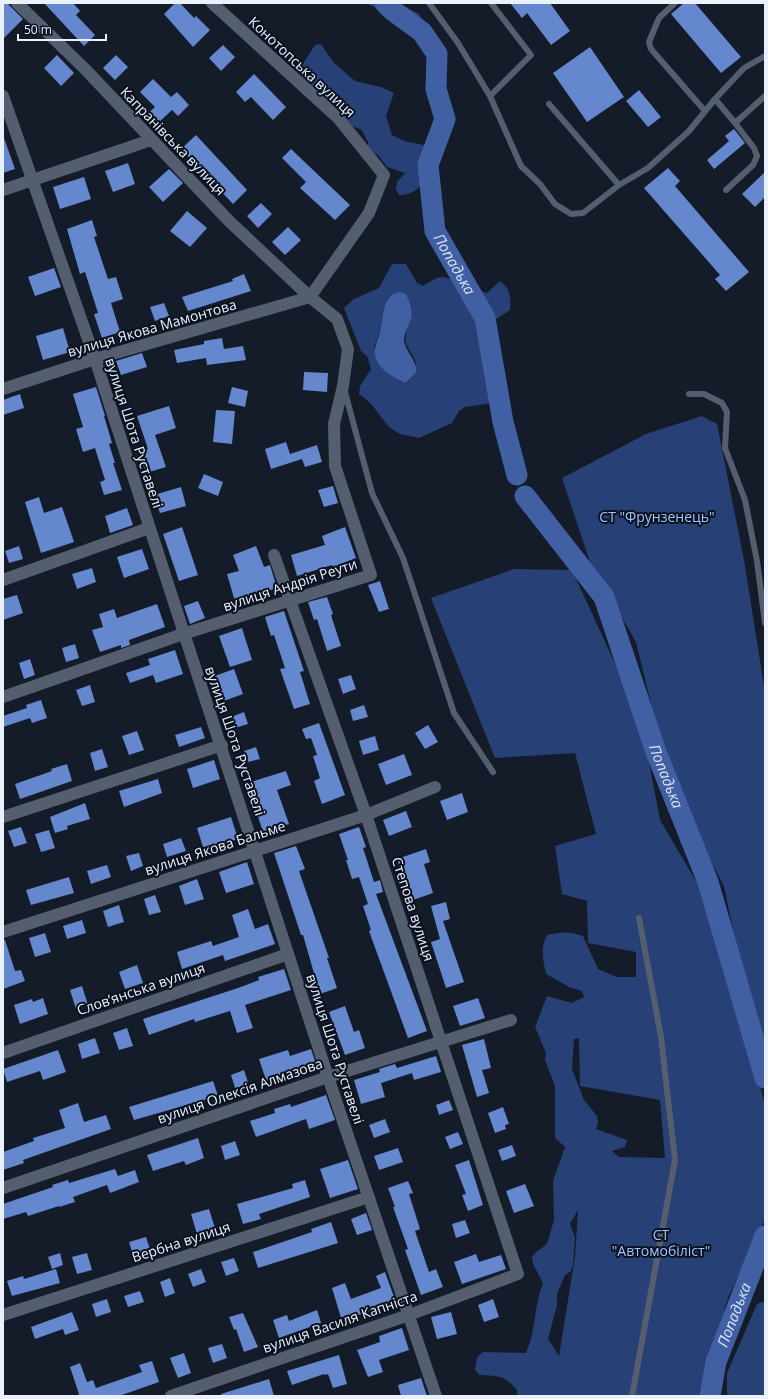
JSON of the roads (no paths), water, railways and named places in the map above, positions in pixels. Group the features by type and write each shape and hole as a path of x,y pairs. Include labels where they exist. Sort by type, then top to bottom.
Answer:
{"street":[{"name":"Капранівська вулиця","path":"17,3 85,69 229,221 310,297"},
{"name":"Конотопська вулиця","path":"212,3 338,118 384,174 369,212 310,297"},
{"name":"вулиця Шота Руставелі","path":"3,96 34,180 95,359 183,634 222,745 328,1077 436,1396"},
{"path":"3,190 151,140"},
{"name":"вулиця Якова Мамонтова","path":"3,389 95,359 310,297"},
{"name":"вулиця Андрія Реути","path":"3,698 183,634 371,575 335,466 334,424 343,386 348,349 337,320 310,297"},
{"path":"3,580 149,528"},
{"name":"Степова вулиця","path":"274,555 366,815 518,1274"},
{"path":"3,817 222,745"},
{"name":"вулиця Якова Бальме","path":"3,932 366,815 435,787"},
{"name":"Словʼянська вулиця","path":"3,1053 288,954"},
{"name":"вулиця Олексія Алмазова","path":"3,1188 328,1077 511,1020"},
{"name":"Вербна вулиця","path":"3,1315 369,1197"},
{"name":"вулиця Василя Капніста","path":"171,1396 409,1315 518,1274"}],"lane":[{"path":"429,3 458,43 490,96 521,166 540,184 556,204 571,214 582,213 619,185 648,168 689,131 715,99 744,68 765,56"},
{"path":"490,96 531,56 491,3"},
{"path":"675,3 658,18 649,42 651,49 705,111"},
{"path":"735,123 765,96"},
{"path":"715,99 754,148 757,156 753,165 726,190"},
{"path":"550,104 619,185"},
{"path":"343,386 372,492 404,558 454,713 493,772"},
{"path":"689,394 704,394 722,403 727,412 725,448 745,500 757,561 765,623"},
{"path":"632,1396 675,1160 660,1037 639,918"}],"waterway":[{"name":"Попадька","path":"385,3 422,32 437,54 436,89 445,119 428,165 435,231 485,318 503,422 517,475"},
{"name":"Попадька","path":"525,496 604,597 656,752 708,882 765,1078"},
{"name":"Попадька","path":"710,1396 716,1362 765,1236"}],"park label":[{"name":"СТ \"Фрунзенець\"","path":"657,517"},
{"name":"СТ \"Автомобіліст\"","path":"661,1244"}]}
